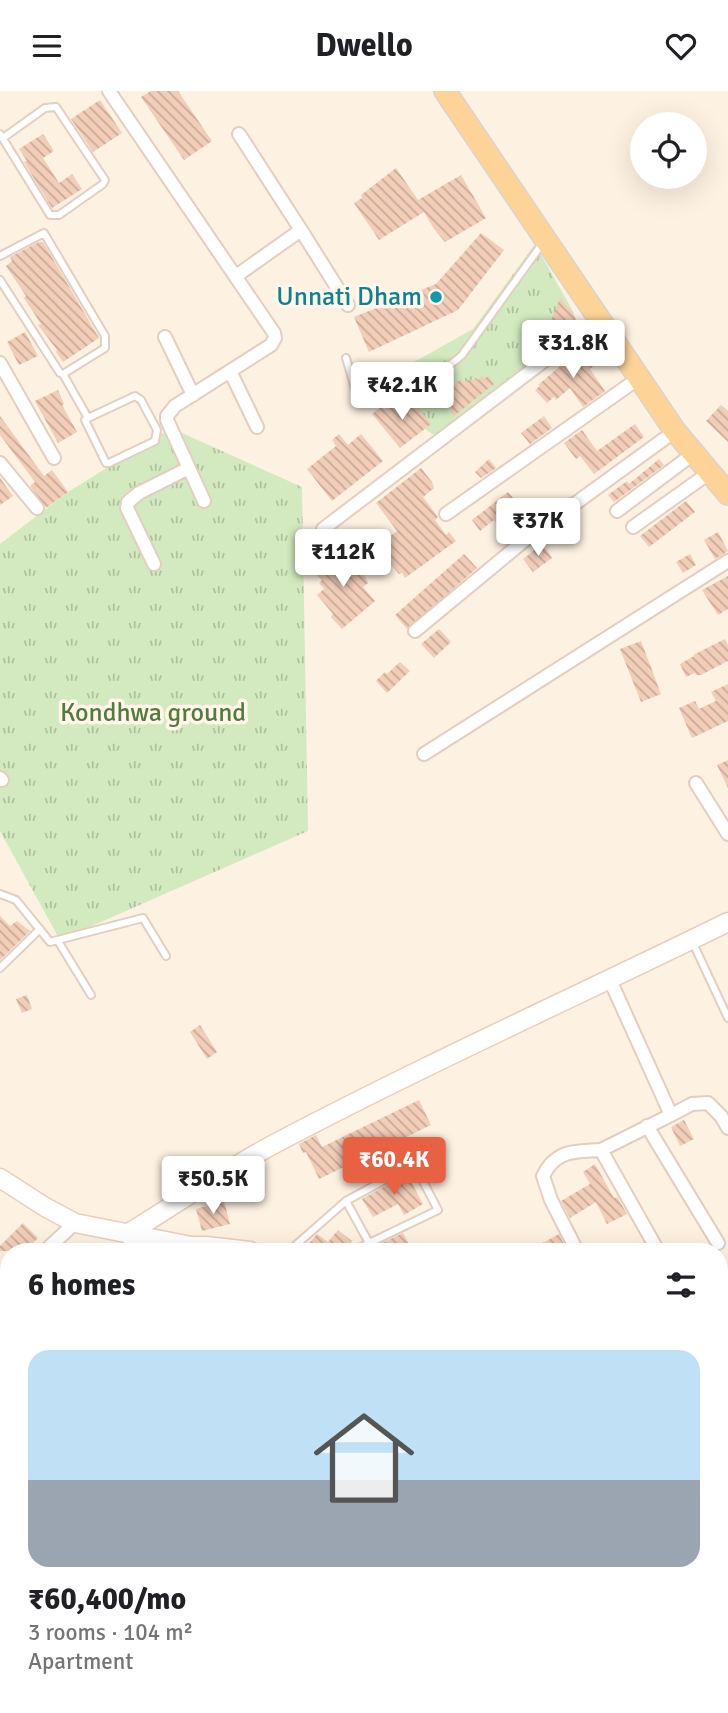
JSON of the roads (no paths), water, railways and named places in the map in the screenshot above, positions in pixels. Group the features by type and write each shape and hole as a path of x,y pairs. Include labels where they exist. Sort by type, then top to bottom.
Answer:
{"main road":[{"path":"445,91 675,431 693,454 721,481"}],"street":[{"path":"109,91 272,329 275,338 271,345 169,411 167,415 204,501"},
{"path":"239,134 348,305"},
{"path":"236,276 301,230"},
{"path":"323,529 599,319"},
{"path":"165,337 193,395"},
{"path":"0,363 54,458"},
{"path":"230,371 257,427"},
{"path":"446,514 639,378"},
{"path":"415,631 525,540 675,431"},
{"path":"617,511 693,454"},
{"path":"0,463 37,508"},
{"path":"154,564 127,508 128,502 139,493 189,468"},
{"path":"633,527 721,481"},
{"path":"424,754 728,561"},
{"path":"696,783 728,834"},
{"path":"0,1178 75,1223 127,1243 273,1145 440,1059 610,981 728,922"},
{"path":"610,981 671,1115"},
{"path":"573,1243 546,1188 543,1176 548,1165 560,1156 575,1151 601,1150 692,1104 708,1103 722,1116 728,1128"},
{"path":"647,1126 718,1243"},
{"path":"601,1150 653,1243"},
{"path":"54,1243 75,1223"}],"lane":[{"path":"56,107 105,180 59,215 50,215 1,136 45,109 56,107"},
{"path":"0,256 44,233 105,336 105,348 63,374"},
{"path":"346,358 357,395 388,388 448,367 461,355 545,239"},
{"path":"0,280 63,374 88,418"},
{"path":"135,396 141,400 157,431 155,441 106,463 85,420 88,418 135,396"},
{"path":"0,894 16,900 50,942 143,918 166,956"},
{"path":"0,968 40,929"},
{"path":"692,940 728,1018"},
{"path":"58,941 91,995"},
{"path":"298,1243 346,1201 414,1164 438,1210 369,1243 346,1201"}],"place":[{"name":"Unnati Dham","path":"436,297"}],"park label":[{"name":"Kondhwa ground","path":"153,713"}]}
